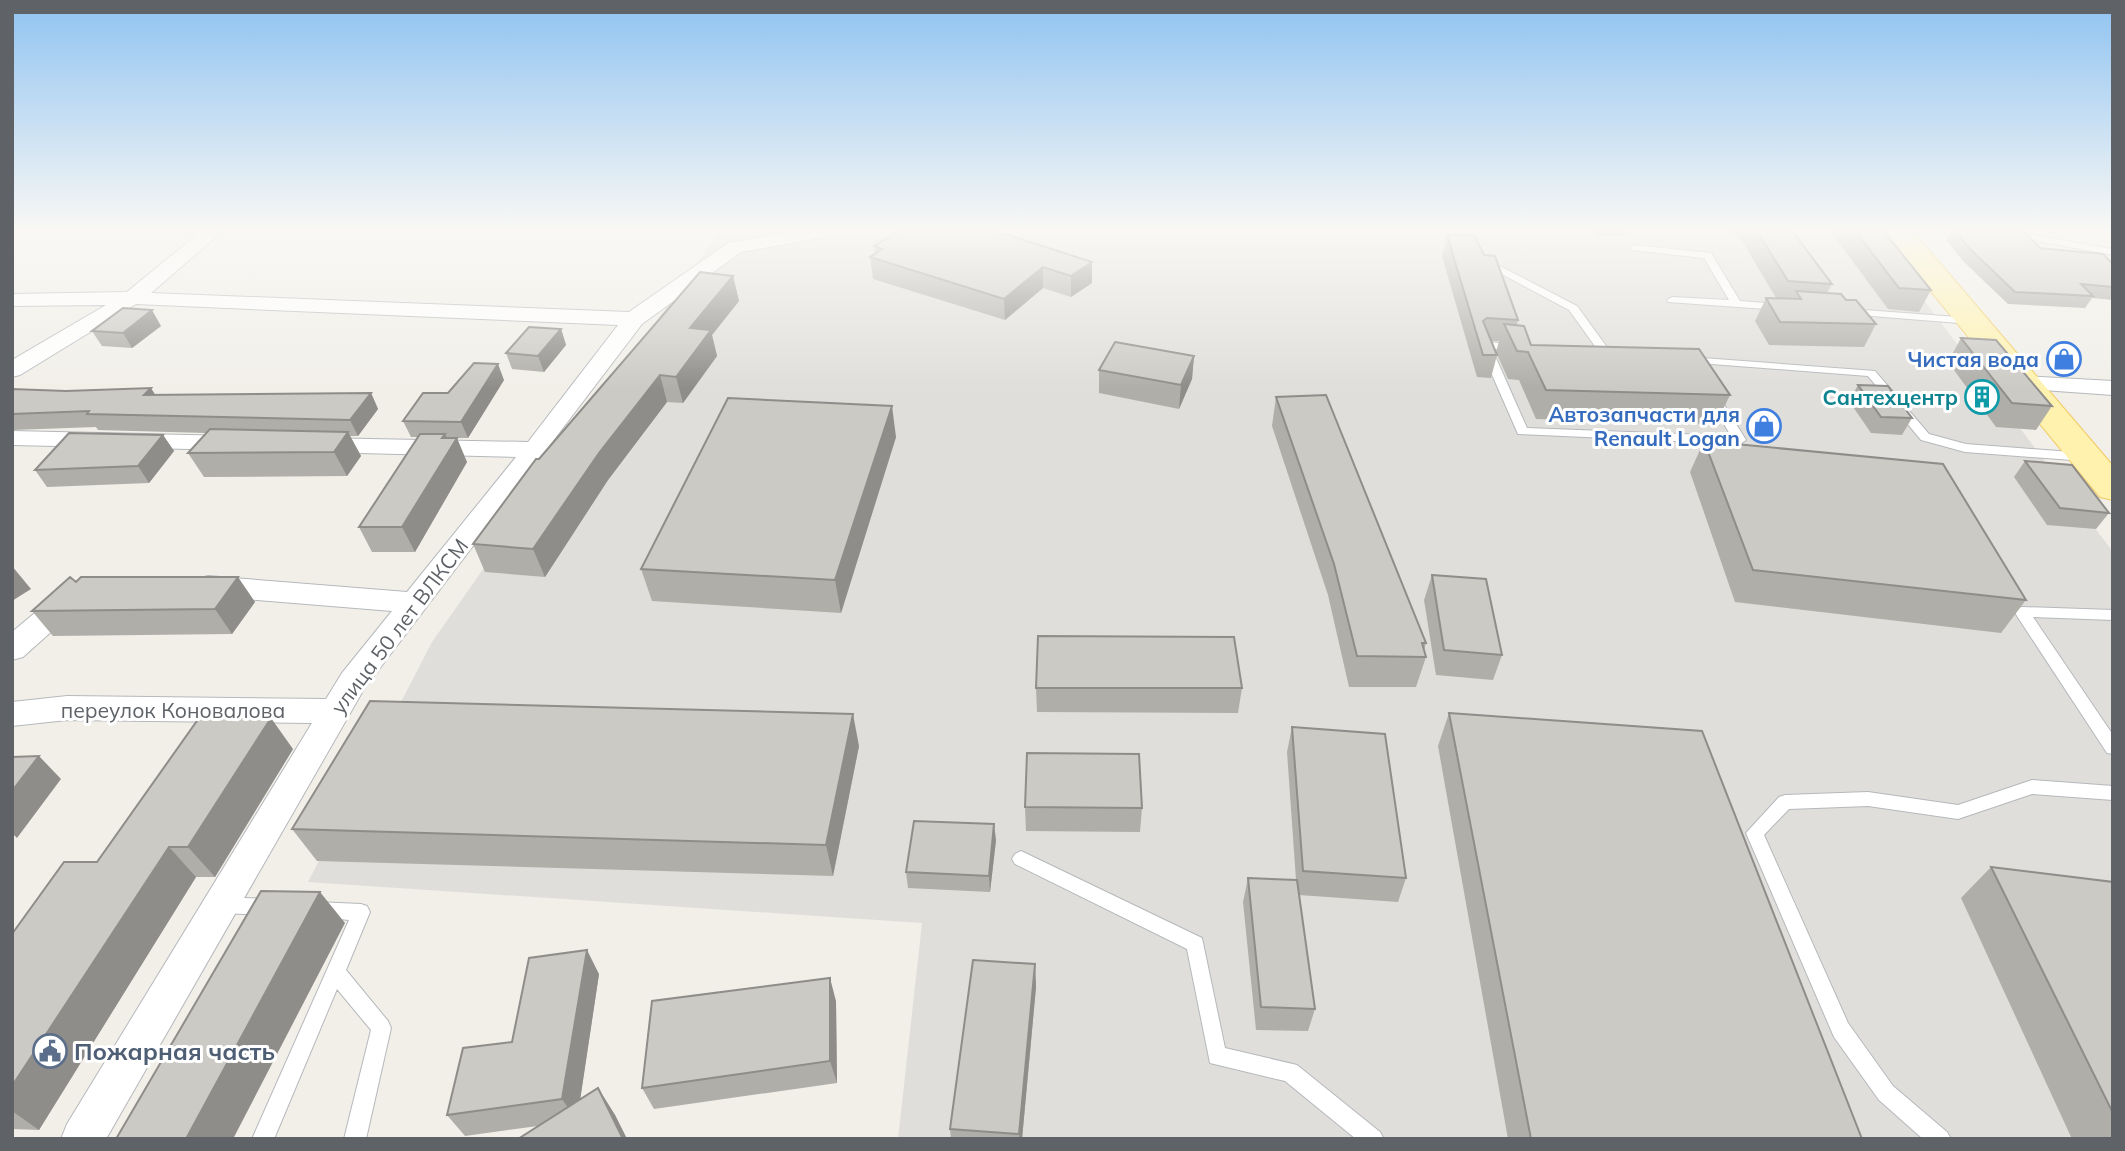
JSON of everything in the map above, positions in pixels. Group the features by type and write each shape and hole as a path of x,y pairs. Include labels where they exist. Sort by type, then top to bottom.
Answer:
{"main road":[{"path":"1939,282 2113,489"}],"street":[{"path":"12,370 132,298 152,282"},
{"name":"улица 50 лет ВЛКСМ","path":"82,1139 353,681 535,450 634,319 687,282"},
{"path":"12,300 132,298 634,319"},
{"path":"2024,383 2113,388"},
{"path":"12,438 260,444"},
{"path":"301,445 535,450"},
{"path":"12,649 96,577"},
{"path":"179,584 413,603"},
{"name":"переулок Коновалова","path":"12,714 66,708 334,711"}],"lane":[{"path":"1524,282 1573,308 1612,354 1593,353"},
{"path":"1723,282 1736,304"},
{"path":"1672,300 1789,308"},
{"path":"1843,312 1971,321"},
{"path":"1525,348 1485,345 1522,431 1740,440 1706,383"},
{"path":"1699,372 1686,360 1871,373 1925,437 1965,448 2086,457"},
{"path":"2113,615 2022,612 2113,748"},
{"path":"1940,1139 1886,1093 1841,1030 1755,833 1785,802 1868,799 1958,813 2032,788 2113,793"},
{"path":"1021,859 1195,944 1217,1056 1290,1072 1373,1139"},
{"path":"220,905 361,912 263,1139"},
{"path":"335,971 381,1028 355,1139"}],"shaded area":[{"path":"684,282 1910,282 2113,552 2113,1139 898,1139 922,923 308,882 432,642"}],"building":[{"path":"692,282 728,282 690,328 711,330 676,377 660,375 599,453 533,549 473,544 536,459 539,459"},
{"path":"949,282 1025,282 1004,299"},
{"path":"1461,282 1504,282 1518,320 1487,318 1483,321 1497,355 1483,355"},
{"path":"1798,282 1830,282 1832,284"},
{"path":"1894,282 1924,282 1931,290 1899,288"},
{"path":"2004,282 2113,282 2113,287 2081,284 2093,296 2015,292"},
{"path":"1796,291 1841,294 1846,300 1856,300 1876,324 1780,322 1766,298 1801,299"},
{"path":"123,308 152,310 123,333 92,331"},
{"path":"1504,324 1524,326 1531,345 1699,349 1730,395 1546,390 1528,352 1517,351"},
{"path":"529,327 561,329 538,356 506,353"},
{"path":"1961,338 1996,340 2052,406 2012,403"},
{"path":"1115,342 1194,356 1181,385 1099,370"},
{"path":"474,363 498,364 461,422 403,421 423,393 448,393"},
{"path":"1858,385 1888,386 1912,418 1881,417"},
{"path":"151,388 144,395 371,393 350,420 87,414 89,411 12,414 12,389 66,391"},
{"path":"1326,395 1426,643 1422,643 1426,657 1357,656 1334,564 1276,397"},
{"path":"728,398 892,406 835,580 641,569"},
{"path":"210,429 348,432 334,452 188,453"},
{"path":"69,433 163,435 138,466 35,470"},
{"path":"420,434 445,434 442,438 457,438 402,527 359,527"},
{"path":"1704,441 1943,464 2026,600 1753,570"},
{"path":"2025,461 2072,465 2109,513 2060,508"},
{"path":"1432,575 1486,579 1502,655 1444,650"},
{"path":"70,577 76,582 81,577 238,577 215,609 32,611"},
{"path":"1038,636 1234,637 1242,688 1036,688"},
{"path":"370,701 853,714 826,845 292,829"},
{"path":"1449,713 1702,731 1862,1139 1531,1139"},
{"path":"199,718 271,718 188,847 169,847 12,1086 12,934 64,862 97,862"},
{"path":"1292,727 1385,734 1406,878 1303,871"},
{"path":"1027,753 1139,754 1142,808 1025,807"},
{"path":"39,756 12,791 12,757"},
{"path":"914,821 994,824 989,876 906,872"},
{"path":"1991,867 2113,882 2113,1113"},
{"path":"1248,878 1297,880 1315,1009 1261,1007"},
{"path":"261,891 320,892 186,1139 116,1139"},
{"path":"587,950 562,1099 447,1115 463,1048 512,1042 529,958"},
{"path":"973,960 1035,964 1019,1134 950,1129"},
{"path":"830,978 830,1061 642,1088 652,1001"},
{"path":"598,1088 623,1139 518,1139"}],"place":[{"name":"Чистая вода","path":"2064,359"},
{"name":"Сантехцентр","path":"1982,397"},
{"name":"Автозапчасти для Renault Logan","path":"1764,426"},
{"name":"Пожарная часть","path":"50,1051"}]}
